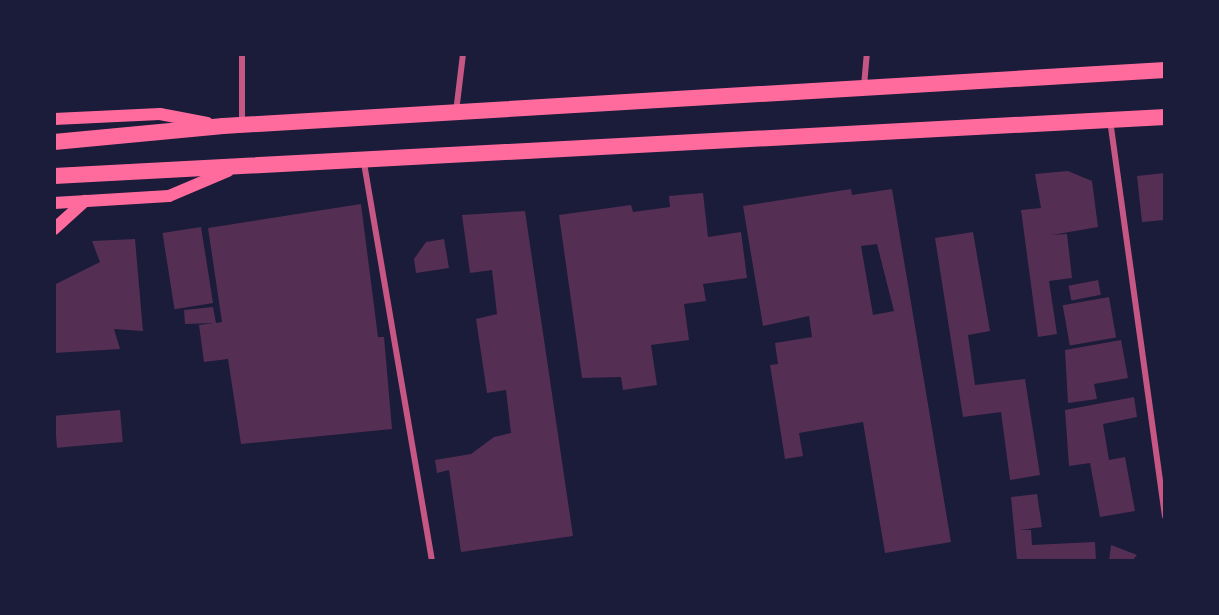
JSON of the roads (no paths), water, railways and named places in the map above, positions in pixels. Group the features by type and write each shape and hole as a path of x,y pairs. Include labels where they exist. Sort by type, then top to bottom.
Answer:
{"highway":[{"path":"54,142 147,137 223,126 1165,70"},
{"path":"54,176 149,170 228,171 1165,117"}],"main road":[{"path":"54,119 160,114 223,126"},
{"path":"54,203 168,196 228,171"},
{"path":"54,229 85,201"}],"street":[{"path":"242,54 242,126"},
{"path":"456,112 463,54"},
{"path":"864,88 867,54"},
{"path":"1110,120 1165,516"},
{"path":"364,163 432,561"}]}
